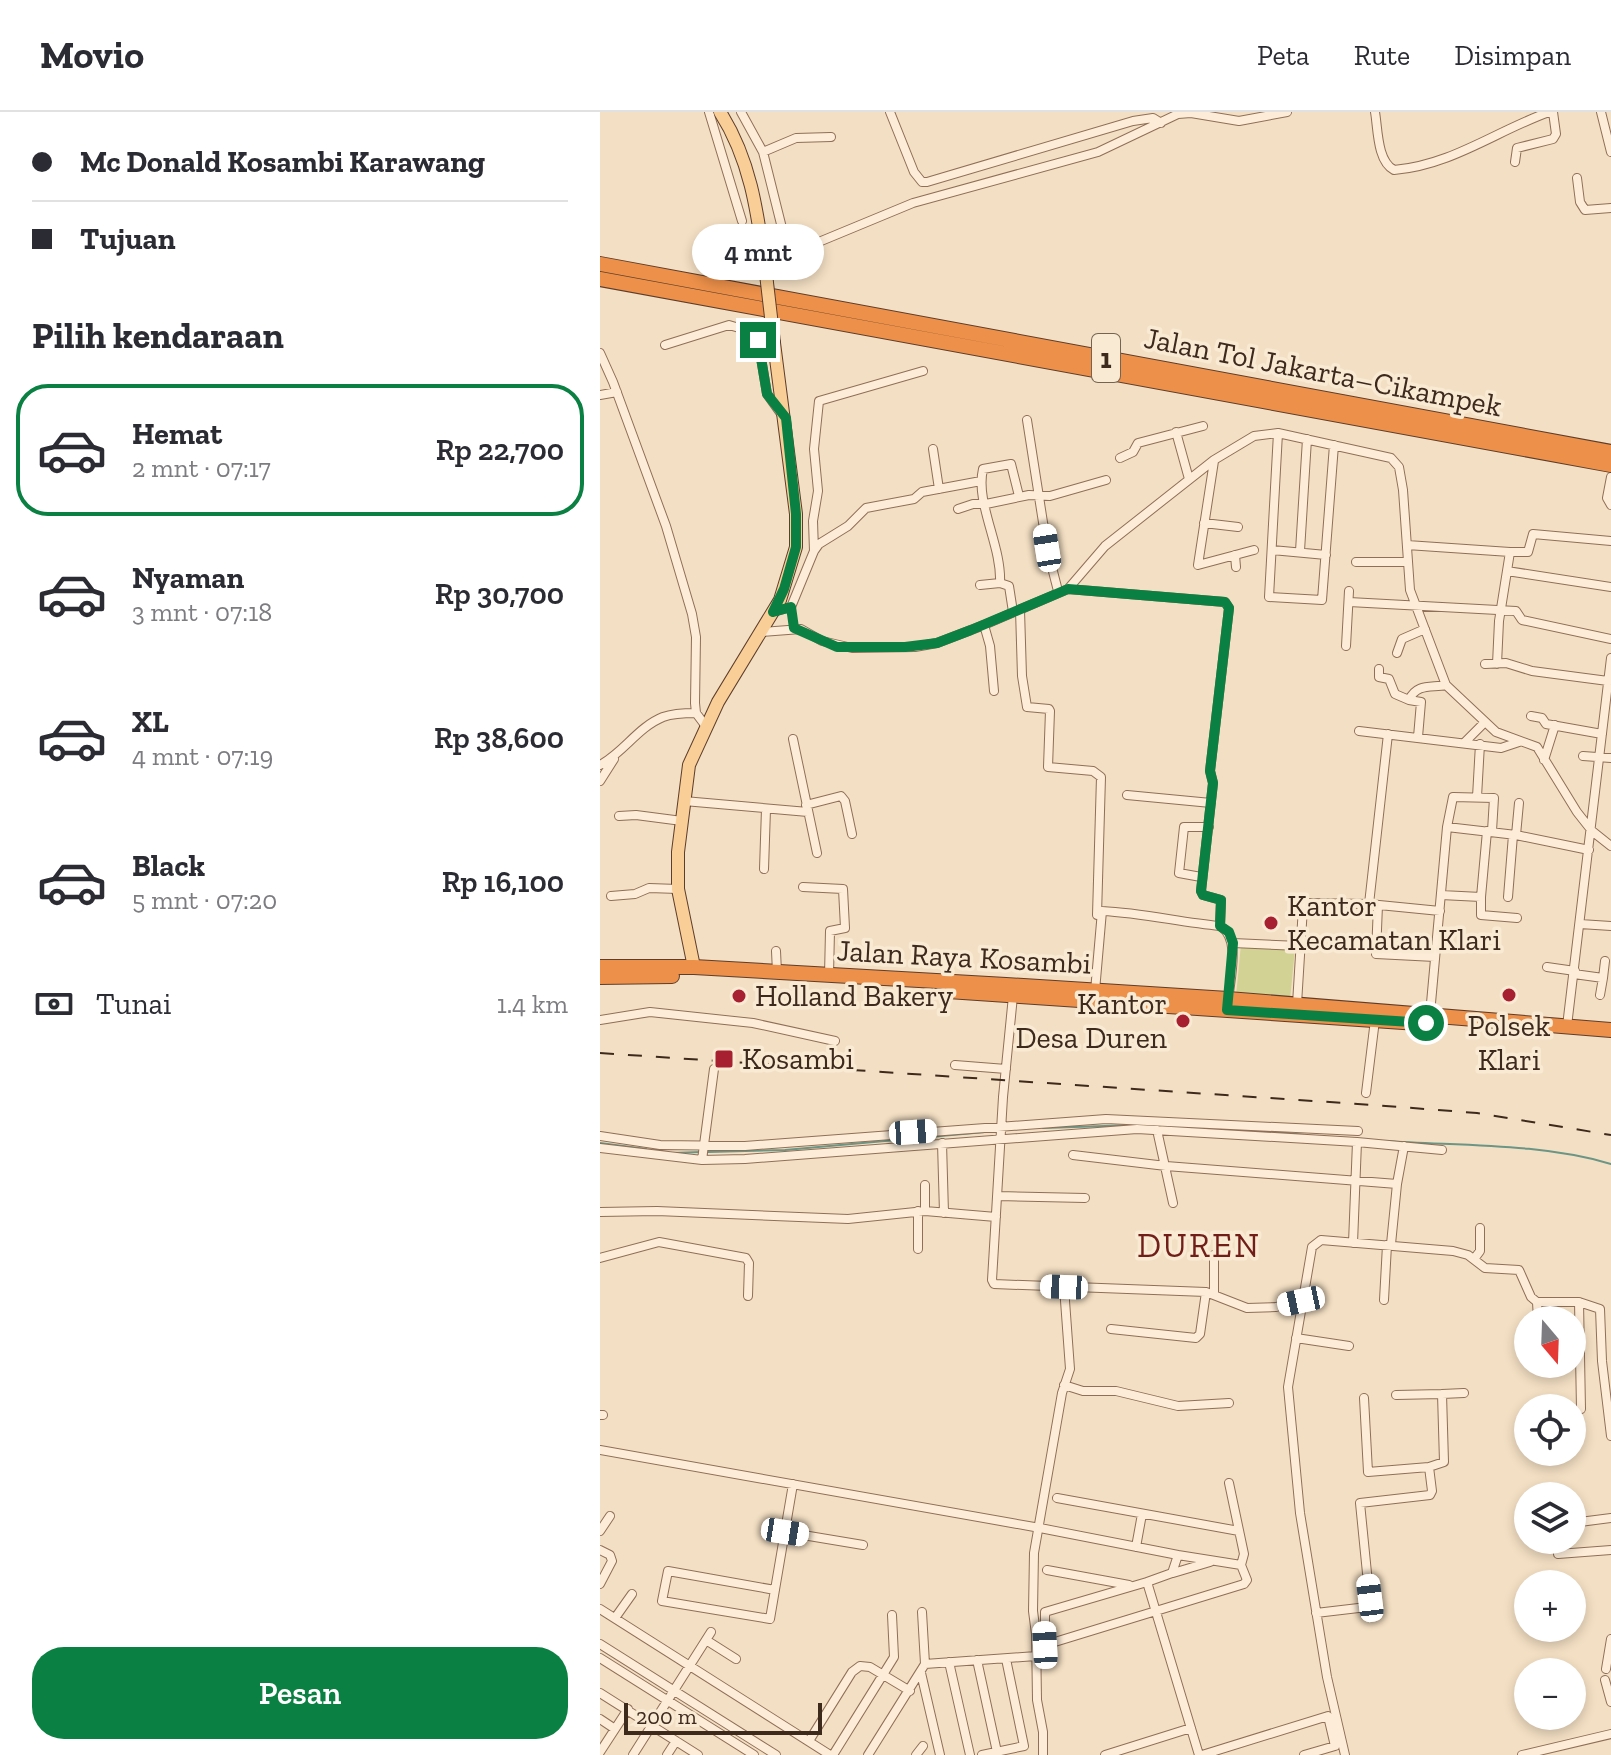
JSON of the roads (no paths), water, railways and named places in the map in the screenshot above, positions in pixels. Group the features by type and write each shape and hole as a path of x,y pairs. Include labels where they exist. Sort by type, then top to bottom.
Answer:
{"highway":[{"name":"Jalan Tol Jakarta–Cikampek","path":"600,264 1611,452"},
{"name":"Jalan Tol Jakarta–Cikampek","path":"600,279 1611,465"},
{"name":"Jalan Raya Kosambi","path":"600,967 694,967 1095,991 1375,1020 1435,1018 1611,1030"},
{"name":"Jalan Raya Kosambi","path":"600,977 700,977 1013,996 1297,1004 1611,1039"}],"main road":[{"path":"694,967 678,889 689,765 705,725 773,612 784,589 796,547 796,514 786,418 766,274 748,172 738,144 720,112"}],"street":[{"path":"709,112 742,221"},
{"path":"741,112 763,152 784,237 792,250 797,251 897,208 1098,152 1186,113 1239,121 1287,112"},
{"path":"890,112 914,172 922,182 1133,121 1153,118 1161,123"},
{"path":"1375,112 1383,159 1394,170 1456,156 1512,126 1551,112 1556,134 1553,139 1517,148 1515,162"},
{"path":"1601,112 1611,152"},
{"path":"763,152 796,138 831,137"},
{"path":"1577,178 1580,202 1585,210 1611,208"},
{"path":"665,345 729,325 746,330 758,340 767,394 786,418"},
{"path":"600,353 666,526 692,614 696,637 696,713 705,725"},
{"path":"814,551 813,521 818,491 814,449 818,403 822,399 923,371"},
{"path":"600,395 617,392"},
{"path":"1027,420 1047,548 1063,590"},
{"path":"1120,458 1133,452 1138,443 1203,426"},
{"path":"1176,432 1189,479"},
{"path":"1278,433 1269,597 1321,601 1320,584 1326,555 1334,445"},
{"path":"761,632 794,628 837,647 860,648 926,645 984,625 1063,590 1105,546 1214,460 1254,436 1278,433 1391,458 1397,462 1403,490 1410,590 1446,685 1496,732 1537,747 1561,789 1592,831 1611,846"},
{"path":"1300,551 1307,439"},
{"path":"933,449 939,489"},
{"path":"1214,460 1198,565 1254,550"},
{"path":"1000,583 981,471 986,467 1010,463 1019,496"},
{"path":"1609,502 1611,477"},
{"path":"958,509 1019,496 1050,496 1106,480"},
{"path":"794,628 791,607 819,544 848,526 866,508 914,499 918,492 981,481"},
{"path":"1204,523 1238,527"},
{"path":"1407,545 1528,552 1533,534 1611,541"},
{"path":"1272,550 1326,555"},
{"path":"1497,664 1510,552"},
{"path":"1235,555 1236,567"},
{"path":"1356,562 1406,562"},
{"path":"1507,571 1611,587"},
{"path":"980,585 1000,583 1009,586 1017,611 1027,707 1050,711 1046,763 1050,768 1100,774 1097,915"},
{"path":"1063,590 1094,589 1228,604 1210,771 1214,778 1201,877 1203,895 1219,898 1222,903 1220,926"},
{"path":"1346,646 1349,591"},
{"path":"1349,602 1516,611 1522,620 1611,639"},
{"path":"773,612 791,607"},
{"path":"984,625 990,646 994,691"},
{"path":"1397,653 1402,639 1425,629"},
{"path":"1567,1026 1611,658"},
{"path":"1485,664 1506,663 1532,671 1609,684"},
{"path":"1379,669 1379,677 1389,679 1395,694 1421,702 1418,737"},
{"path":"1409,700 1413,692 1421,687 1446,685"},
{"path":"600,781 626,745 661,718 696,713"},
{"path":"1531,716 1542,718 1546,724 1602,734"},
{"path":"1465,742 1484,723"},
{"path":"1477,797 1478,744 1484,723"},
{"path":"1544,760 1555,725"},
{"path":"1359,731 1505,747 1519,742"},
{"path":"1388,734 1374,905 1376,954 1435,957"},
{"path":"793,739 817,853"},
{"path":"1583,756 1611,758"},
{"path":"600,765 614,758"},
{"path":"1127,795 1211,803"},
{"path":"684,801 766,809 807,809 841,796 845,801 852,834"},
{"path":"1435,1018 1435,957 1447,827 1453,797 1495,799 1481,915 1517,918"},
{"path":"1508,897 1519,803"},
{"path":"764,869 766,809"},
{"path":"619,816 682,821"},
{"path":"1201,877 1179,873 1184,827 1209,827"},
{"path":"1447,827 1515,835 1589,850"},
{"path":"803,887 842,888 844,891 845,928 830,931 829,975"},
{"path":"611,896 635,894 649,888 678,889"},
{"path":"1441,895 1481,897"},
{"path":"1297,1004 1303,907 1307,903 1440,911"},
{"path":"1095,991 1102,911 1143,913 1159,919 1220,926 1229,932 1233,943 1228,1004"},
{"path":"1580,924 1611,926"},
{"path":"1233,943 1300,946"},
{"path":"776,951 777,972"},
{"path":"1600,995 1605,961"},
{"path":"1547,967 1603,978"},
{"path":"1013,996 996,1217 994,1284 1210,1293 1247,1308 1276,1307 1301,1301"},
{"path":"600,1020 650,1012 753,1023 835,1041"},
{"path":"1366,1093 1375,1020"},
{"path":"955,1065 1006,1069"},
{"path":"703,1153 714,1069"},
{"path":"600,1136 703,1153 745,1146 1138,1124 1325,1136 1442,1150"},
{"path":"1152,1126 1166,1166 1173,1203"},
{"path":"1325,1136 1358,1131"},
{"path":"600,1148 703,1153 942,1143 1002,1132"},
{"path":"1353,1243 1357,1142"},
{"path":"942,1143 944,1213"},
{"path":"1384,1300 1404,1146"},
{"path":"1073,1155 1166,1166 1397,1184"},
{"path":"918,1249 925,1185"},
{"path":"999,1196 1085,1198"},
{"path":"600,1212 657,1211 848,1219 921,1211 996,1217"},
{"path":"1474,1259 1480,1251 1480,1228"},
{"path":"1345,1755 1327,1677 1300,1513 1288,1387 1301,1301 1315,1243 1321,1240 1453,1251 1474,1259 1485,1268 1521,1272 1531,1297 1537,1302 1579,1302 1598,1308 1602,1313 1602,1361 1611,1436"},
{"path":"600,1258 659,1242 746,1258 749,1263 748,1296"},
{"path":"1111,1329 1196,1338 1200,1334 1210,1293 1214,1255"},
{"path":"1043,1755 1033,1611 1034,1553 1064,1385 1070,1376 1064,1287"},
{"path":"1537,1302 1537,1306"},
{"path":"1579,1302 1581,1394"},
{"path":"1296,1338 1349,1346"},
{"path":"1064,1385 1083,1391 1116,1391 1178,1406 1229,1403"},
{"path":"1396,1395 1464,1393"},
{"path":"1364,1398 1368,1472 1429,1467 1444,1462 1442,1394"},
{"path":"600,1450 1241,1565"},
{"path":"1316,1613 1367,1607 1370,1598 1360,1503 1430,1495 1429,1467"},
{"path":"1214,1561 1045,1612 1045,1645 1244,1584 1247,1575 1241,1565 1244,1554 1229,1483"},
{"path":"775,1590 668,1571 662,1601 770,1619 775,1590 785,1532 793,1484"},
{"path":"1057,1498 1239,1531"},
{"path":"1136,1547 1142,1514"},
{"path":"600,1531 610,1516"},
{"path":"1586,1521 1611,1518"},
{"path":"785,1532 863,1545"},
{"path":"600,1550 610,1555 612,1561 600,1584"},
{"path":"1586,1552 1611,1550"},
{"path":"1172,1573 1178,1555"},
{"path":"1047,1570 1132,1586"},
{"path":"1147,1582 1200,1755 1328,1716 1335,1746 1304,1755"},
{"path":"615,1618 632,1594"},
{"path":"600,1609 832,1755 894,1657 892,1615"},
{"path":"881,1755 870,1753 925,1664 922,1612"},
{"path":"633,1755 709,1636 736,1659"},
{"path":"1606,1669 1611,1639"},
{"path":"600,1644 776,1755"},
{"path":"925,1664 1036,1656"},
{"path":"600,1658 754,1755"},
{"path":"1006,1659 1024,1746"},
{"path":"977,1660 997,1752"},
{"path":"949,1662 970,1755"},
{"path":"809,1741 852,1672 864,1665 910,1691"},
{"path":"921,1673 940,1755"},
{"path":"1605,1680 1611,1702"},
{"path":"600,1693 698,1755"},
{"path":"600,1752 628,1709"},
{"path":"600,1719 615,1729"},
{"path":"1105,1755 1191,1728"},
{"path":"1522,1755 1611,1734"},
{"path":"667,1755 676,1741"},
{"path":"982,1755 1043,1744"},
{"path":"916,1755 923,1746"}],"waterway":[{"path":"1043,1128 1136,1125"},
{"path":"1143,1125 1188,1127"},
{"path":"1262,1130 1304,1135"},
{"path":"708,1152 785,1150 996,1131"},
{"path":"1386,1141 1500,1146 1557,1152 1611,1164"},
{"path":"600,1143 646,1149"},
{"path":"672,1153 701,1152"}],"railway":[{"path":"600,1053 1477,1113 1611,1135"}],"place":[{"name":"Kantor Kecamatan Klari","path":"1271,923"},
{"name":"Polsek Klari","path":"1509,995"},
{"name":"Holland Bakery","path":"739,996"},
{"name":"Kantor Desa Duren","path":"1183,1021"},
{"name":"Kosambi","path":"724,1059"}],"district":[{"name":"DUREN","path":"1199,1245"}]}
